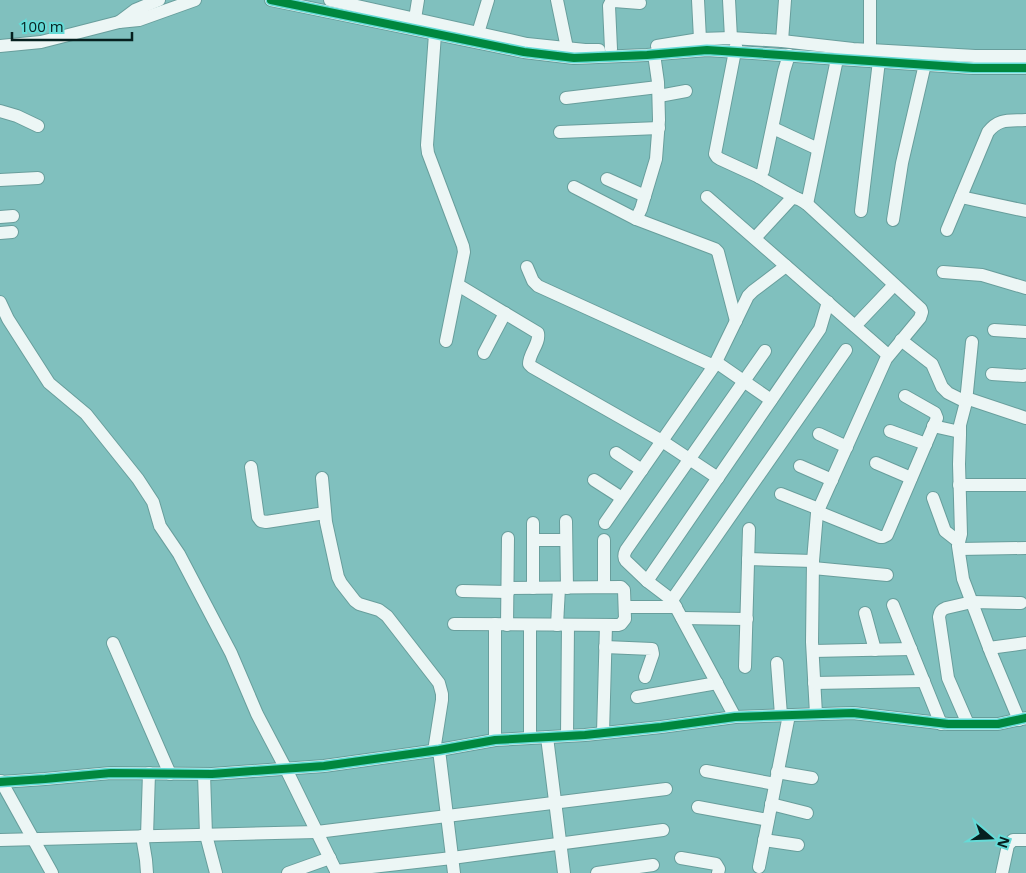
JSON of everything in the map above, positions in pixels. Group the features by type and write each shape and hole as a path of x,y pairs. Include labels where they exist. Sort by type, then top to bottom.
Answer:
{"street":[{"path":"119,22 135,10 159,0"},
{"path":"0,46 41,42 119,22 139,20 195,0"},
{"path":"271,0 478,33 582,58 700,50 837,59 1026,56"},
{"path":"330,0 414,24 435,34 530,54 567,53 585,50 650,52 700,39 734,38 853,49 873,57 925,64 978,68 1026,68"},
{"path":"414,24 418,0"},
{"path":"478,33 488,0"},
{"path":"557,0 567,53"},
{"path":"698,0 700,39"},
{"path":"729,0 734,52 715,154 720,159 759,177 802,201 921,309 922,312 920,318 888,355 818,510 813,564 812,651 816,714"},
{"path":"782,42 785,0"},
{"path":"861,211 873,57 870,0"},
{"path":"611,50 610,3 614,1 640,3"},
{"path":"435,34 428,153 463,246 463,259 446,341"},
{"path":"636,219 641,209 656,158 659,128 658,91 650,52"},
{"path":"759,177 763,170 784,71 790,55"},
{"path":"802,201 818,149 837,59"},
{"path":"893,220 902,163 925,64"},
{"path":"566,98 658,91 686,91"},
{"path":"0,111 17,116 38,126"},
{"path":"947,230 988,132 996,123 1026,120"},
{"path":"560,132 659,128"},
{"path":"773,128 818,149"},
{"path":"0,180 38,178"},
{"path":"606,179 645,196"},
{"path":"574,187 636,219 718,252 736,321"},
{"path":"707,197 888,355"},
{"path":"961,197 1026,211"},
{"path":"755,238 791,199 802,201"},
{"path":"605,523 715,364 750,293 786,266"},
{"path":"527,267 533,282 538,286 715,364 744,380 771,400"},
{"path":"943,272 982,275 1026,288"},
{"path":"458,285 538,333 539,338 529,360 529,364 532,367 662,441 718,478"},
{"path":"855,326 894,285"},
{"path":"0,302 8,319 49,383 86,414 138,478 153,502 160,526 179,554 232,653 258,714 337,872 663,830"},
{"path":"647,581 820,329 828,302"},
{"path":"484,353 505,313"},
{"path":"994,330 1026,332"},
{"path":"901,340 932,364 945,390 966,400 1026,418"},
{"path":"52,873 1,782 111,773 204,774 324,766 495,740 604,733 735,717 853,713 941,724 998,724 1022,719 989,648 963,578 959,545 961,534 959,484 960,432 966,400 972,342"},
{"path":"676,609 846,350"},
{"path":"735,717 676,609 626,561 624,554 765,351"},
{"path":"992,374 1026,375"},
{"path":"782,494 880,537 885,537 936,418 934,413 905,396"},
{"path":"933,426 960,432"},
{"path":"890,430 926,444"},
{"path":"819,434 847,447"},
{"path":"616,453 642,470"},
{"path":"876,463 911,478"},
{"path":"800,466 832,480"},
{"path":"251,467 258,517 261,521 266,522 325,512"},
{"path":"322,478 325,512 336,570 341,583 359,604 379,610 387,616 439,683 442,700 436,750 454,873"},
{"path":"594,480 622,498"},
{"path":"959,484 1026,485"},
{"path":"933,498 945,531 959,545 1026,548"},
{"path":"566,521 563,588 566,736"},
{"path":"533,523 533,588"},
{"path":"746,667 749,530"},
{"path":"495,740 501,624 508,590 508,538"},
{"path":"533,540 566,540"},
{"path":"604,540 604,587"},
{"path":"748,559 813,564 887,575"},
{"path":"454,624 606,625 621,624 625,619 624,590 621,587 462,591"},
{"path":"968,724 948,678 939,617 942,610 972,602 1021,603"},
{"path":"893,605 941,724"},
{"path":"624,607 676,609 747,619"},
{"path":"865,613 875,650"},
{"path":"530,625 530,738"},
{"path":"604,733 606,625"},
{"path":"113,643 170,774"},
{"path":"989,648 1026,643"},
{"path":"605,647 652,649 653,654 645,677"},
{"path":"812,651 911,649"},
{"path":"759,867 776,778 785,715 777,663"},
{"path":"814,684 924,681"},
{"path":"637,697 717,683"},
{"path":"547,737 564,873"},
{"path":"706,771 776,778 812,778"},
{"path":"147,873 144,836 150,773"},
{"path":"204,774 206,835 216,873"},
{"path":"0,840 317,832 666,789"},
{"path":"771,804 806,813"},
{"path":"698,807 768,820"},
{"path":"764,840 798,845"},
{"path":"1002,873 1008,845 1013,840 1026,840"},
{"path":"288,873 330,858"},
{"path":"681,858 716,864 719,868 718,873"},
{"path":"597,873 653,865"}],"cycle path":[{"path":"271,0 524,52 574,58 707,50 973,68 1026,68"},
{"path":"0,782 111,773 212,774 324,766 495,740 585,735 735,717 853,713 948,724 998,724 1026,718"}]}
